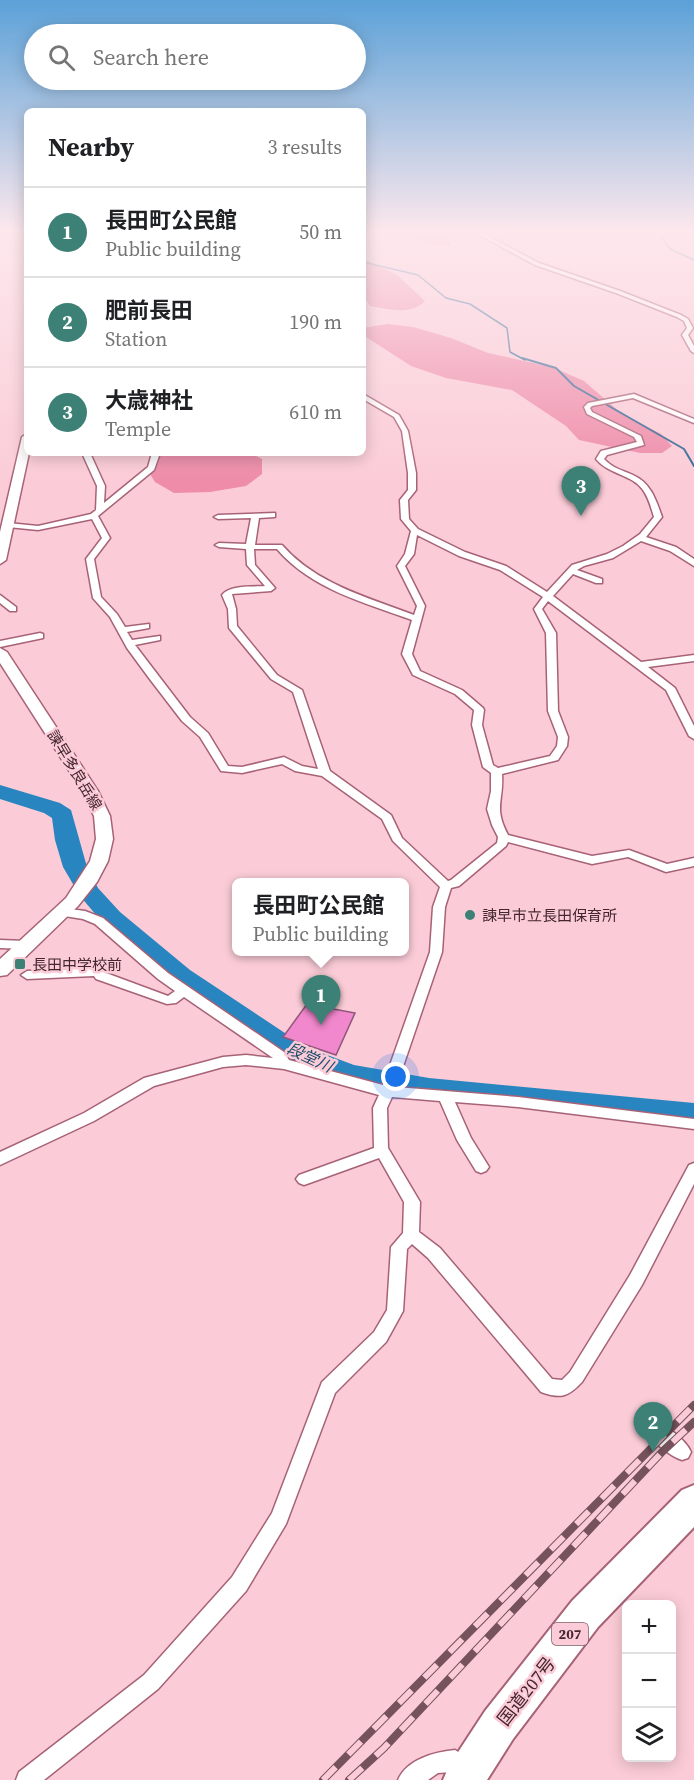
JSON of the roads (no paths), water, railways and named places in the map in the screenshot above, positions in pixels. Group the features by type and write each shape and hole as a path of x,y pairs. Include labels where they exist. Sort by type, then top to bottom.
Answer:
{"highway":[{"name":"国道207号","path":"466,1776 499,1725 585,1614 694,1502"}],"main road":[{"path":"0,560 24,451"},
{"name":"諫早多良岳線","path":"0,970 66,908 93,876 100,860 104,835 102,816 2,658"}],"street":[{"path":"679,316 686,320 690,328 684,335 694,351"},
{"path":"415,531 412,538 414,546 408,560 401,566 421,606 407,654 416,673 454,688 472,701 479,710 477,725 488,767 496,772 554,758 562,746 563,737 553,711 551,633 538,609 547,596 557,589 576,567 617,553 633,544 658,518 649,494 640,482 609,469 600,459 604,453 641,443 637,436 589,413 586,408 590,404 634,396 694,421"},
{"path":"366,398 397,416 405,431 412,473 412,490 405,500 405,519 415,531 462,554 503,568 547,596 670,688 694,736"},
{"path":"87,456 101,486 97,513 106,538 90,560 97,598 114,616 129,643 186,719 204,735 225,769 242,771 284,760 299,769 325,773 387,817 397,839 446,885"},
{"path":"8,525 38,528 97,513 151,468 155,456"},
{"path":"218,517 272,515"},
{"path":"255,516 250,547 251,565 271,588 229,592 226,595 232,609 232,626 274,677 297,690 325,773"},
{"path":"641,536 645,540 658,542 673,549 694,563"},
{"path":"219,545 279,547 289,560 310,573 360,598 416,618"},
{"path":"572,571 599,581"},
{"path":"0,598 13,609"},
{"path":"122,630 146,626"},
{"path":"0,644 40,636"},
{"path":"129,643 157,638"},
{"path":"640,665 694,658"},
{"path":"496,772 497,781 491,807 492,819 504,837 592,860 629,853 666,868 694,862"},
{"path":"446,885 455,883 501,844 504,837"},
{"path":"27,1780 151,1682 239,1584 279,1518 328,1388 380,1337 395,1311 399,1247 411,1235 412,1202 382,1151 380,1108 396,1071 436,952 439,907 446,885"},
{"path":"66,908 99,921 163,976 279,1055 284,1064"},
{"path":"0,944 26,945"},
{"path":"27,975 98,972 101,976 167,1000 171,1000 185,990"},
{"path":"0,1159 89,1117 149,1082 224,1062 246,1060 284,1064 388,1091 518,1102 694,1124"},
{"path":"445,1096 464,1140 481,1167"},
{"path":"304,1179 382,1151"},
{"path":"411,1235 434,1253 547,1386 565,1388 576,1377 636,1280 694,1169"},
{"path":"654,1429 682,1452"},
{"path":"409,1780 435,1763 455,1761 466,1776"}],"waterway":[{"path":"489,316 507,328 510,352 525,360"},
{"path":"522,358 556,368 574,386 684,449 694,466"},
{"name":"段堂川","path":"0,792 52,808 63,815 66,840 75,867 88,891 111,917 181,976 296,1054 350,1074 429,1088 694,1114"}],"railway":[{"path":"323,1780 694,1405"},
{"path":"349,1780 384,1748 663,1451 694,1422"}],"place":[{"name":"大歳神社","path":"581,516"},
{"name":"諫早市立長田保育所","path":"470,915"},
{"name":"長田中学校前","path":"20,964"},
{"name":"長田町公民館","path":"321,1025"},
{"name":"肥前長田","path":"653,1452"}]}
